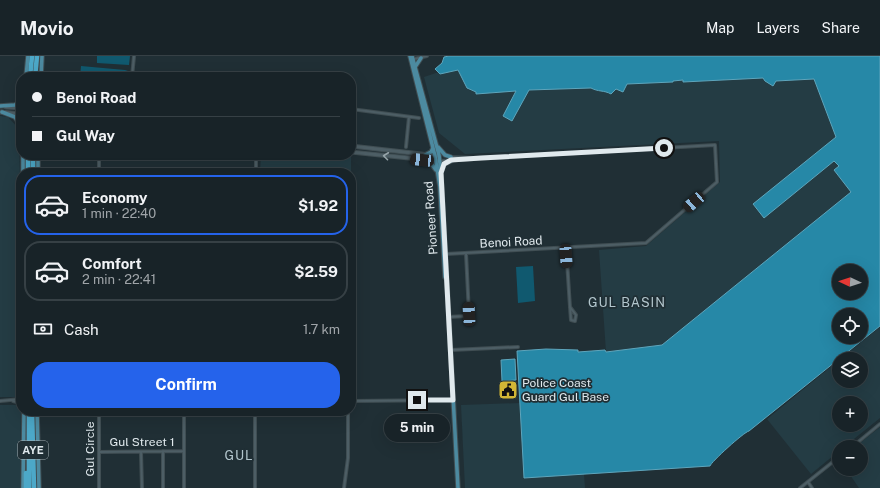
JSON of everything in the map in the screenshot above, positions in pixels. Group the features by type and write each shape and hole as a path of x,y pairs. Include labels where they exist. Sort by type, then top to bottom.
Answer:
{"highway":[{"path":"30,72 32,56"},
{"path":"35,72 37,56"},
{"name":"AYE","path":"29,416 30,488"},
{"name":"AYE","path":"32,416 35,486"},
{"path":"25,488 29,430"}],"main road":[{"path":"26,72 28,56"},
{"path":"41,72 42,56"},
{"path":"412,58 421,58"},
{"name":"Pioneer Road","path":"412,58 415,66 415,73"},
{"name":"Pioneer Road","path":"412,58 435,146 440,173 458,488"},
{"path":"415,66 421,58"},
{"path":"0,106 16,105"},
{"path":"0,106 16,108"},
{"path":"1,112 16,114"},
{"path":"1,112 16,118"},
{"path":"422,160 432,164 440,173 444,164 451,159 435,146 431,152 425,155"},
{"name":"Benoi Road","path":"356,147 425,155 438,159"},
{"name":"Benoi Road","path":"356,153 422,160 438,159"},
{"path":"24,416 25,488"},
{"path":"38,416 39,488"}],"street":[{"path":"132,72 134,56"},
{"path":"421,58 427,56"},
{"path":"356,111 418,118"},
{"path":"406,147 409,116"},
{"name":"Benoi Road","path":"438,159 715,145 717,182 647,242 445,254"},
{"name":"Benoi Road","path":"438,159 451,159"},
{"path":"566,248 570,307 571,320 575,321 576,315 570,307"},
{"path":"448,317 467,316 469,314 466,253"},
{"path":"450,350 518,347"},
{"path":"0,401 16,400"},
{"path":"356,401 453,400"},
{"name":"Gul Circle","path":"99,416 99,488"},
{"path":"184,416 184,488"},
{"path":"255,416 255,488"},
{"path":"344,488 348,458 348,416"},
{"path":"861,440 880,424"},
{"name":"Gul Street 1","path":"99,452 184,451"},
{"path":"141,452 142,488"},
{"path":"163,452 163,488"},
{"path":"800,488 832,463"},
{"path":"808,482 812,488"}],"shaded area":[{"path":"97,56 130,56 129,65 97,63"},
{"path":"449,56 880,56 880,326 868,336 868,308 832,308 832,344 858,344 848,352 832,352 832,364 741,436 721,453 710,466 524,478 517,351 546,349 578,350 578,352 605,350 606,352 662,345 851,192 834,170 839,166 834,161 764,218 753,204 836,137 814,79 776,81 773,86 763,78 683,82 683,80 673,82 627,84 623,92 616,89 611,94 591,88 529,90 512,121 503,116 516,91 476,94 476,92 467,88 458,70 440,74 435,69 442,63 444,57"},
{"path":"81,66 128,71 128,72 80,72"},
{"path":"458,70 469,90 476,92 476,94 516,91 503,116 528,90 591,88 596,91 613,90 627,84 683,80 683,82 763,78 776,81 815,79 836,137 753,205 764,218 834,161 839,166 835,170 851,192 662,345 606,352 599,250 646,246 720,182 719,141 465,154 439,133 424,77 439,72 440,74"},
{"path":"0,116 8,117 16,126 16,160 20,160 20,168 16,168 16,183 0,183"},
{"path":"261,160 351,160 351,168 260,168"},
{"path":"0,183 16,183 16,397 0,397"},
{"path":"533,266 535,301 518,303 516,267"},
{"path":"880,327 880,418 868,428 868,396 832,396 832,432 863,432 853,440 832,440 832,457 811,474 767,419 832,366 832,388 868,388 868,352 849,352 859,344 868,344 868,337"},
{"path":"515,359 516,380 502,381 501,360"},
{"path":"520,403 524,478 584,474 585,488 465,488 461,405"},
{"path":"0,405 16,405 16,416 21,416 20,488 0,488"},
{"path":"880,427 880,488 859,488 851,476 868,476 868,440 864,440"}],"place":[{"name":"Police Coast Guard Gul Base","path":"508,390"}],"district":[{"name":"GUL BASIN","path":"627,302"},
{"name":"GUL","path":"239,455"}],"route":[{"path":"417,400 453,400 441,173 444,164 451,160 664,148"}]}
